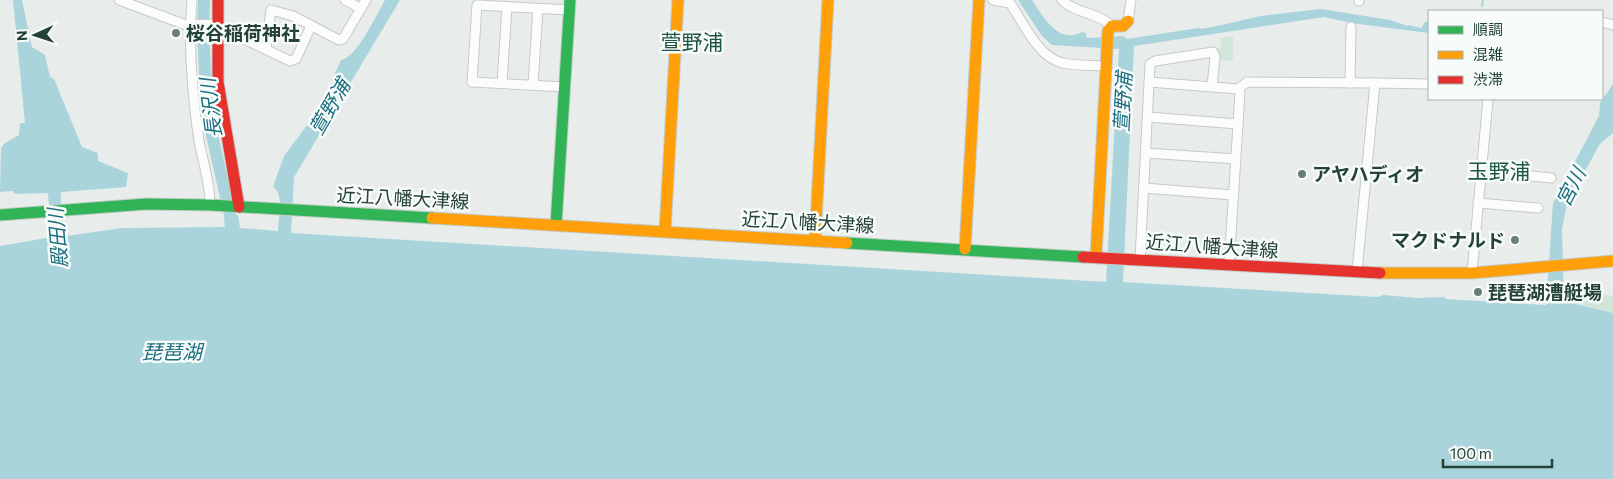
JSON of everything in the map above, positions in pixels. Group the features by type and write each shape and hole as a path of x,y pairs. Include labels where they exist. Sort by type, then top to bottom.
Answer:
{"main road":[{"path":"218,0 215,25 218,40 218,82 221,123 238,207"},
{"path":"664,231 678,0"},
{"path":"815,240 828,0"},
{"path":"965,249 979,0"},
{"path":"556,225 570,5"},
{"path":"1099,256 1106,50 1110,31 1123,26 1128,21"},
{"name":"近江八幡大津線","path":"0,215 146,204 214,205 1357,272 1472,273 1613,261"}],"street":[{"path":"119,0 192,25 215,25"},
{"path":"192,0 199,126 210,192 214,205"},
{"path":"266,49 272,10 293,16 339,40 343,39 363,4 346,0"},
{"path":"993,0 1007,1 1047,56 1061,63 1105,66"},
{"path":"1062,0 1071,7 1100,16 1110,31"},
{"path":"1128,21 1131,0"},
{"path":"565,87 472,82 477,5 538,8 570,5"},
{"path":"502,83 507,7"},
{"path":"533,85 538,8"},
{"path":"218,40 242,38 290,61 296,59 311,26"},
{"path":"1350,83 1351,27"},
{"path":"1140,259 1150,64 1155,61 1208,51 1213,52 1212,86"},
{"path":"1149,82 1238,89 1247,82 1428,84"},
{"path":"1357,272 1375,83"},
{"path":"1229,264 1238,124 1238,89"},
{"path":"1472,273 1488,100"},
{"path":"1148,117 1238,124"},
{"path":"199,126 221,123"},
{"path":"1146,153 1236,159"},
{"path":"1481,171 1551,178"},
{"path":"1144,188 1233,195"},
{"path":"1478,203 1538,208"}],"green space":[{"path":"1233,36 1233,61 1217,60 1218,48 1221,47 1221,38"},
{"path":"1563,283 1567,283 1567,286 1573,289 1613,296 1613,313 1567,302 1563,295"}],"water":[{"path":"13,0 22,0 32,47 45,55 50,77 54,79 82,147 98,153 98,161 128,173 126,187 61,192 60,204 51,204 48,193 15,194 13,191 0,192 1,148 5,143 19,135 20,123 25,123"},
{"name":"琵琶湖","path":"385,0 400,0 294,177 291,233 1106,282 1119,49 1052,45 1042,36 1018,0 1032,0 1046,21 1059,32 1073,35 1082,32 1086,33 1086,37 1089,38 1123,36 1127,39 1198,28 1205,29 1260,16 1321,9 1390,20 1416,29 1421,28 1425,22 1428,21 1428,33 1351,23 1324,17 1134,46 1123,282 1378,297 1383,295 1418,298 1445,297 1445,299 1546,305 1553,203 1599,116 1600,103 1613,84 1613,133 1600,144 1567,203 1562,229 1564,299 1567,302 1613,313 1613,479 0,479 0,246 52,237 53,228 63,228 66,236 122,228 227,227 224,215 238,215 240,228 278,231 280,201 277,191 273,187 284,156 323,104 336,82 332,80 341,60 347,58 353,52 372,25"}],"waterway":[{"name":"長沢川","path":"204,0 203,31 207,113 230,215 231,232"},
{"path":"1482,6 1483,0"},
{"path":"1202,30 1222,26"},
{"path":"1408,26 1421,29"},
{"name":"殿田川","path":"53,187 60,244"}],"traffic: fast":[{"path":"556,225 570,0"},
{"path":"0,215 146,204 210,205 432,218"},
{"path":"847,243 1083,257"}],"traffic: slow":[{"path":"665,231 678,0"},
{"path":"815,240 828,0"},
{"path":"965,249 979,0"},
{"path":"1096,256 1108,31 1112,26 1123,26 1128,21"},
{"path":"432,218 847,243"},
{"path":"1380,273 1472,273 1613,261"}],"traffic: jam":[{"path":"218,0 218,82 239,207"},
{"path":"1083,257 1380,273"}],"place":[{"name":"桜谷稲荷神社","path":"176,33"},
{"name":"アヤハディオ","path":"1302,174"},
{"name":"マクドナルド","path":"1515,240"},
{"name":"琵琶湖漕艇場","path":"1478,292"}],"district":[{"name":"萱野浦","path":"692,43"},
{"name":"玉野浦","path":"1499,172"}],"water label":[{"name":"宮川","path":"1571,187"}]}
